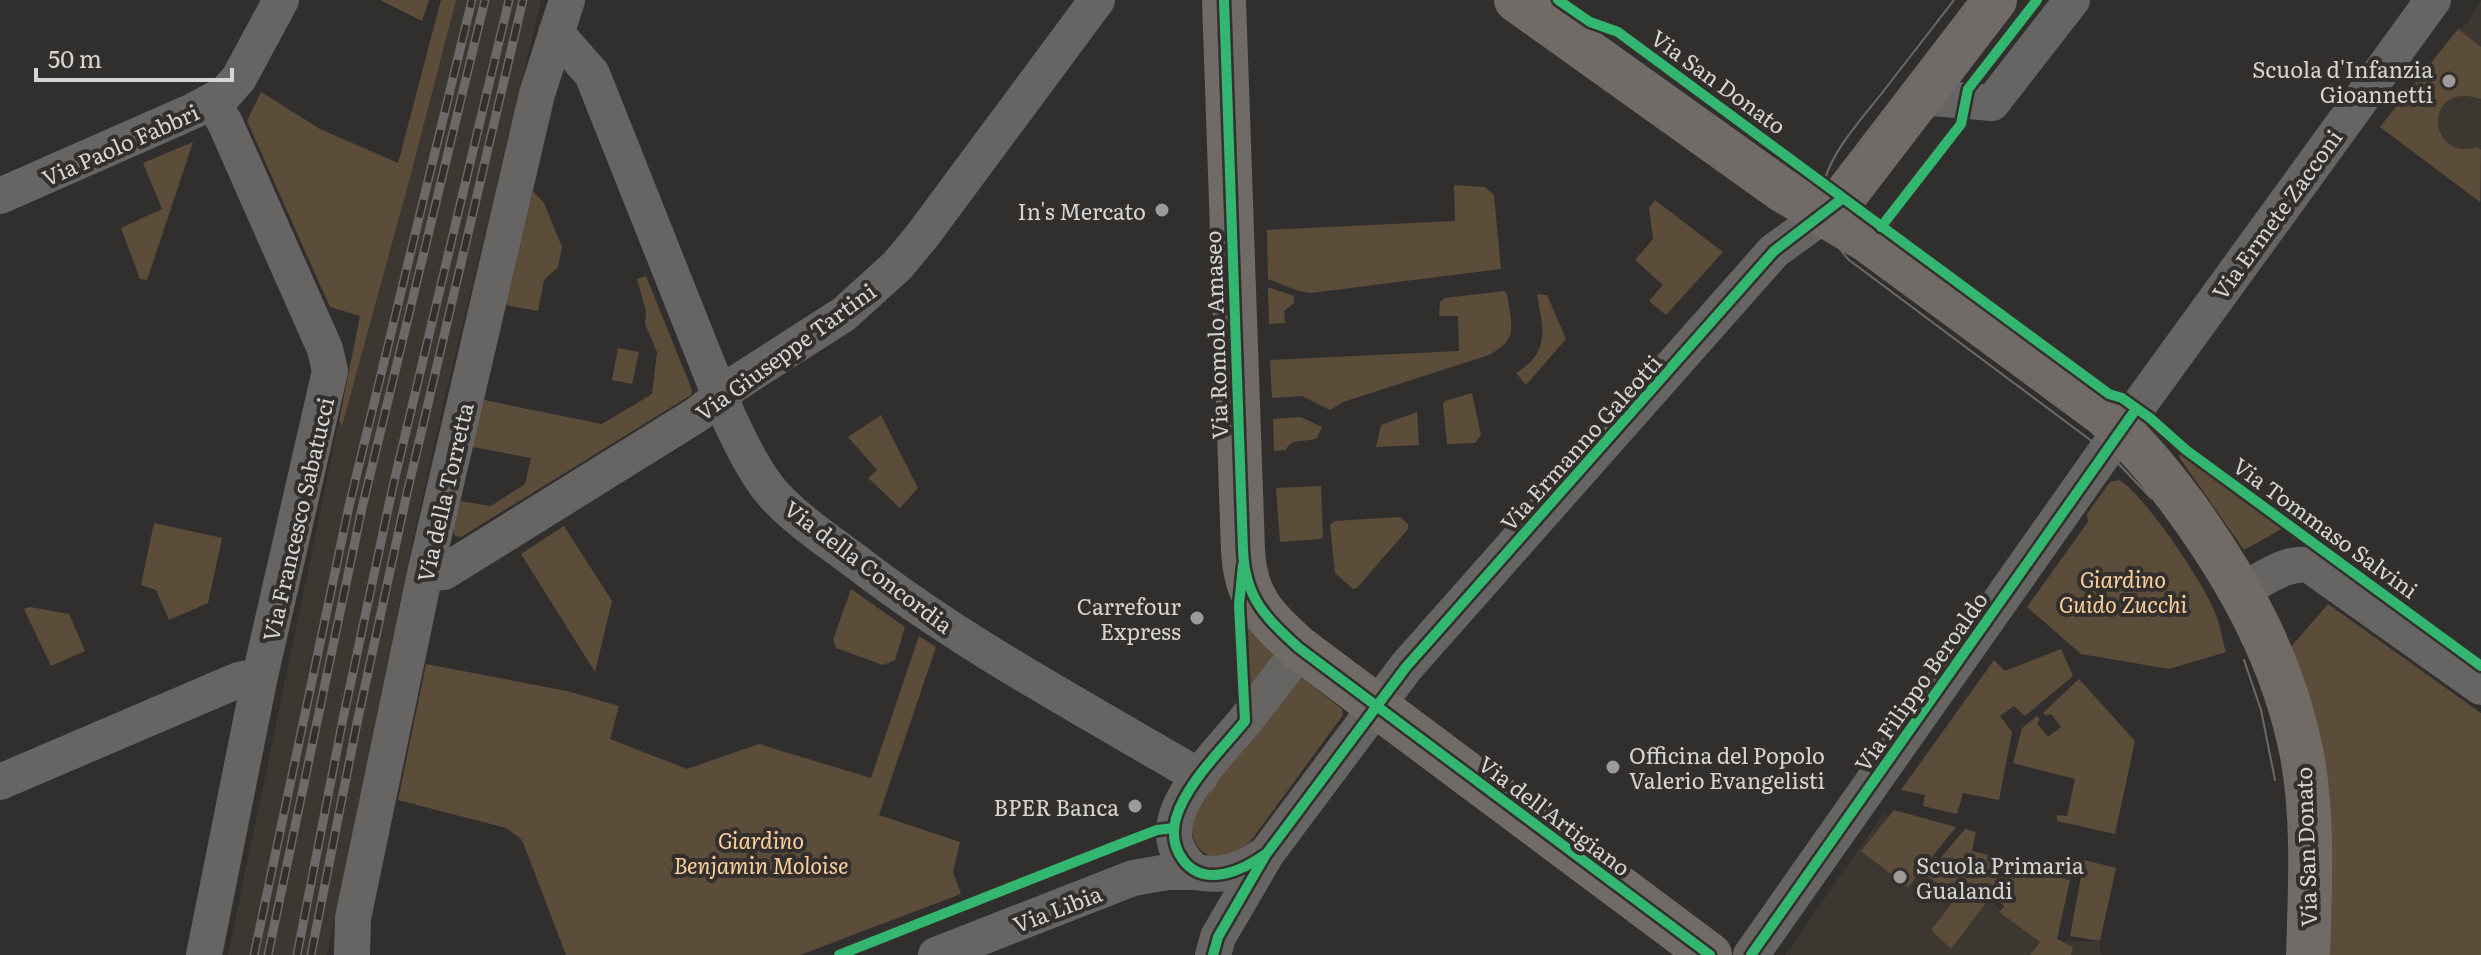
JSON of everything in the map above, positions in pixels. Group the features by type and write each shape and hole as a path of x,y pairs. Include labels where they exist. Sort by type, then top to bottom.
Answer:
{"main road":[{"name":"Via Romolo Amaseo","path":"1224,0 1243,565 1253,597 1263,613 1299,648 1376,707"},
{"name":"Via San Donato","path":"1516,0 1772,183 1884,253 2121,430 2175,493 2241,591 2286,693 2302,758 2307,798 2310,852 2308,955"},
{"path":"1824,215 1847,193 1995,0"},
{"name":"Via dell'Artigiano","path":"1376,707 1710,955"}],"street":[{"name":"Via Paolo Fabbri","path":"0,196 225,94 239,78 281,0"},
{"name":"Via Giuseppe Tartini","path":"425,573 444,572 698,414 735,384 844,314 897,266 922,236 1097,0"},
{"path":"1921,97 1992,103 2072,0"},
{"name":"Via Ermete Zacconi","path":"2121,430 2433,0"},
{"name":"Via della Concordia","path":"561,16 596,84 720,398 742,445 773,494 798,519 945,626 1200,777"},
{"name":"Via della Torretta","path":"352,955 353,918 425,573 534,106 561,16"},
{"name":"Via Francesco Sabatucci","path":"204,955 260,676 330,371 325,349 213,101"},
{"name":"Via Ermanno Galeotti","path":"1213,955 1218,937 1267,853 1406,667 1774,251 1824,215"},
{"name":"Via Filippo Beroaldo","path":"1751,955 2121,430"},
{"name":"Via Tommaso Salvini","path":"2241,591 2290,566 2311,566 2481,687"},
{"name":"Via Libia","path":"936,955 1133,878 1150,868 1162,857 1181,806 1200,777 1299,648"},
{"path":"0,782 230,684 260,676"},
{"path":"1174,828 1174,841 1179,854 1196,872"},
{"name":"Via Libia","path":"1133,878 1168,872 1220,875 1267,853"}],"shaded area":[{"path":"441,0 541,0 409,557 327,955 228,955 339,421"},
{"name":"Scuola d'Infanzia Gioannetti","path":"2481,0 2481,202 2380,127 2458,29 2467,24"},
{"name":"Scuola Primaria Gualandi","path":"1884,813 2040,942 2100,941 2101,955 1785,955"}],"green space":[{"path":"380,0 429,0 422,21"},
{"path":"441,0 456,0 342,426 339,421 360,316 330,307 247,121 261,92 320,129 398,163"},
{"name":"Scuola d'Infanzia Gioannetti","path":"2458,29 2481,47 2481,99 2462,96 2448,100 2438,122 2441,134 2448,143 2460,149 2477,147 2481,150 2480,202 2380,127"},
{"path":"193,142 147,280 140,279 121,228 162,209 143,163"},
{"path":"1454,185 1485,187 1494,195 1501,269 1311,293 1268,279 1267,230 1455,221"},
{"path":"533,191 544,203 562,247 558,267 544,280 538,311 506,305"},
{"path":"1655,200 1723,252 1666,315 1649,301 1663,285 1635,260 1653,239 1649,208"},
{"path":"646,276 692,390 691,395 461,537 455,536 453,529 460,501 491,506 525,484 531,458 472,447 484,400 602,424 652,394 657,352 645,324 646,311 637,279"},
{"path":"1268,287 1294,296 1294,303 1284,311 1285,323 1269,324"},
{"path":"1504,291 1507,294 1511,330 1505,343 1489,355 1343,402 1330,410 1302,396 1272,398 1270,360 1459,351 1458,316 1439,316 1440,302 1445,298"},
{"path":"1537,294 1547,295 1566,339 1526,385 1516,373 1535,357 1540,348 1542,329"},
{"path":"618,348 639,352 632,384 612,380"},
{"path":"1472,393 1481,435 1475,443 1447,444 1443,404"},
{"path":"1417,412 1419,445 1376,447 1381,425"},
{"path":"881,415 918,488 900,508 868,478 877,470 848,437"},
{"path":"1301,417 1322,427 1317,438 1291,443 1286,450 1274,451 1273,419"},
{"path":"2181,453 2282,525 2282,529 2244,550 2179,457"},
{"name":"Giardino Guido Zucchi","path":"2119,480 2157,520 2198,580 2216,615 2226,652 2169,669 2081,654 2027,607 2088,522 2087,514 2110,482"},
{"path":"1321,486 1323,537 1280,542 1276,488"},
{"path":"1400,517 1408,524 1408,529 1353,589 1335,573 1330,525 1334,521"},
{"path":"154,523 222,538 208,603 169,620 156,590 141,585"},
{"path":"564,526 612,601 595,672 521,554"},
{"path":"851,589 905,627 895,660 883,665 836,648 833,640"},
{"path":"2328,604 2481,713 2481,955 2327,955 2289,649"},
{"path":"30,607 69,614 85,651 51,666 24,609"},
{"path":"1247,623 1277,650 1250,692"},
{"name":"Giardino Benjamin Moloise","path":"919,636 936,647 879,815 960,842 953,872 961,894 800,955 566,955 520,838 506,828 398,800 426,664 567,691 619,706 610,739 687,769 759,744 871,778"},
{"path":"2061,649 2073,676 2025,716 2014,706 2000,716 2012,732 1999,800 1963,793 1957,814 1923,806 1925,795 1901,790 1994,660 2005,671"},
{"path":"1298,675 1342,709 1343,715 1250,842 1226,857 1209,856 1199,848 1193,837 1192,824 1198,805"},
{"path":"2079,679 2135,741 2115,834 2057,821 2057,815 2067,816 2075,779 2013,763 2022,728 2037,716 2040,720 2037,723 2048,737 2061,727 2051,714 2046,716 2043,713"},
{"path":"1894,810 1956,827 1908,887 1861,851"},
{"path":"1965,829 1976,832 1972,851 1988,855 1987,861 2070,880 2057,939 2073,947 2071,955 2030,955 2040,942 1999,912 2004,906 1992,895 1951,949 1931,930 1956,898 1926,875"},
{"path":"2084,860 2116,868 2100,941 2070,936"}],"tram line":[{"path":"1954,0 1837,152 1827,172 1822,193 1823,214 1832,236 1849,260 2089,439 2114,459 2151,498"},
{"path":"1972,0 1849,157 1836,184 1834,206 1841,231 1862,255 2123,450 2183,519 2209,559 2251,646 2279,736 2291,824 2290,955"},
{"path":"2244,660 2261,710 2275,780"}],"railway":[{"path":"254,955 349,506 472,0"},
{"path":"268,955 362,508 485,0"},
{"path":"297,955 393,486 509,0"},
{"path":"311,955 407,493 523,0"}],"cycle path":[{"path":"1224,0 1243,550 1253,594 1267,616 1299,648 1710,955"},
{"path":"1558,0 1590,22 1618,32 2109,394 2122,398 2150,418 2186,450 2481,666"},
{"path":"1881,227 1961,124 1968,89 2037,0"},
{"path":"1243,565 1239,605 1245,721 1188,792 1174,829 1176,845 1183,860 1202,874 1225,874 1267,853 1406,667 1774,251 1843,198"},
{"path":"1751,955 2136,409"},
{"path":"839,955 1157,830 1174,828"},
{"path":"1213,955 1218,937 1265,856"}],"place":[{"name":"Scuola d'Infanzia Gioannetti","path":"2449,81"},
{"name":"In's Mercato","path":"1162,210"},
{"name":"Carrefour Express","path":"1197,618"},
{"name":"Officina del Popolo Valerio Evangelisti","path":"1613,767"},
{"name":"BPER Banca","path":"1135,806"},
{"name":"Scuola Primaria Gualandi","path":"1900,877"}]}
